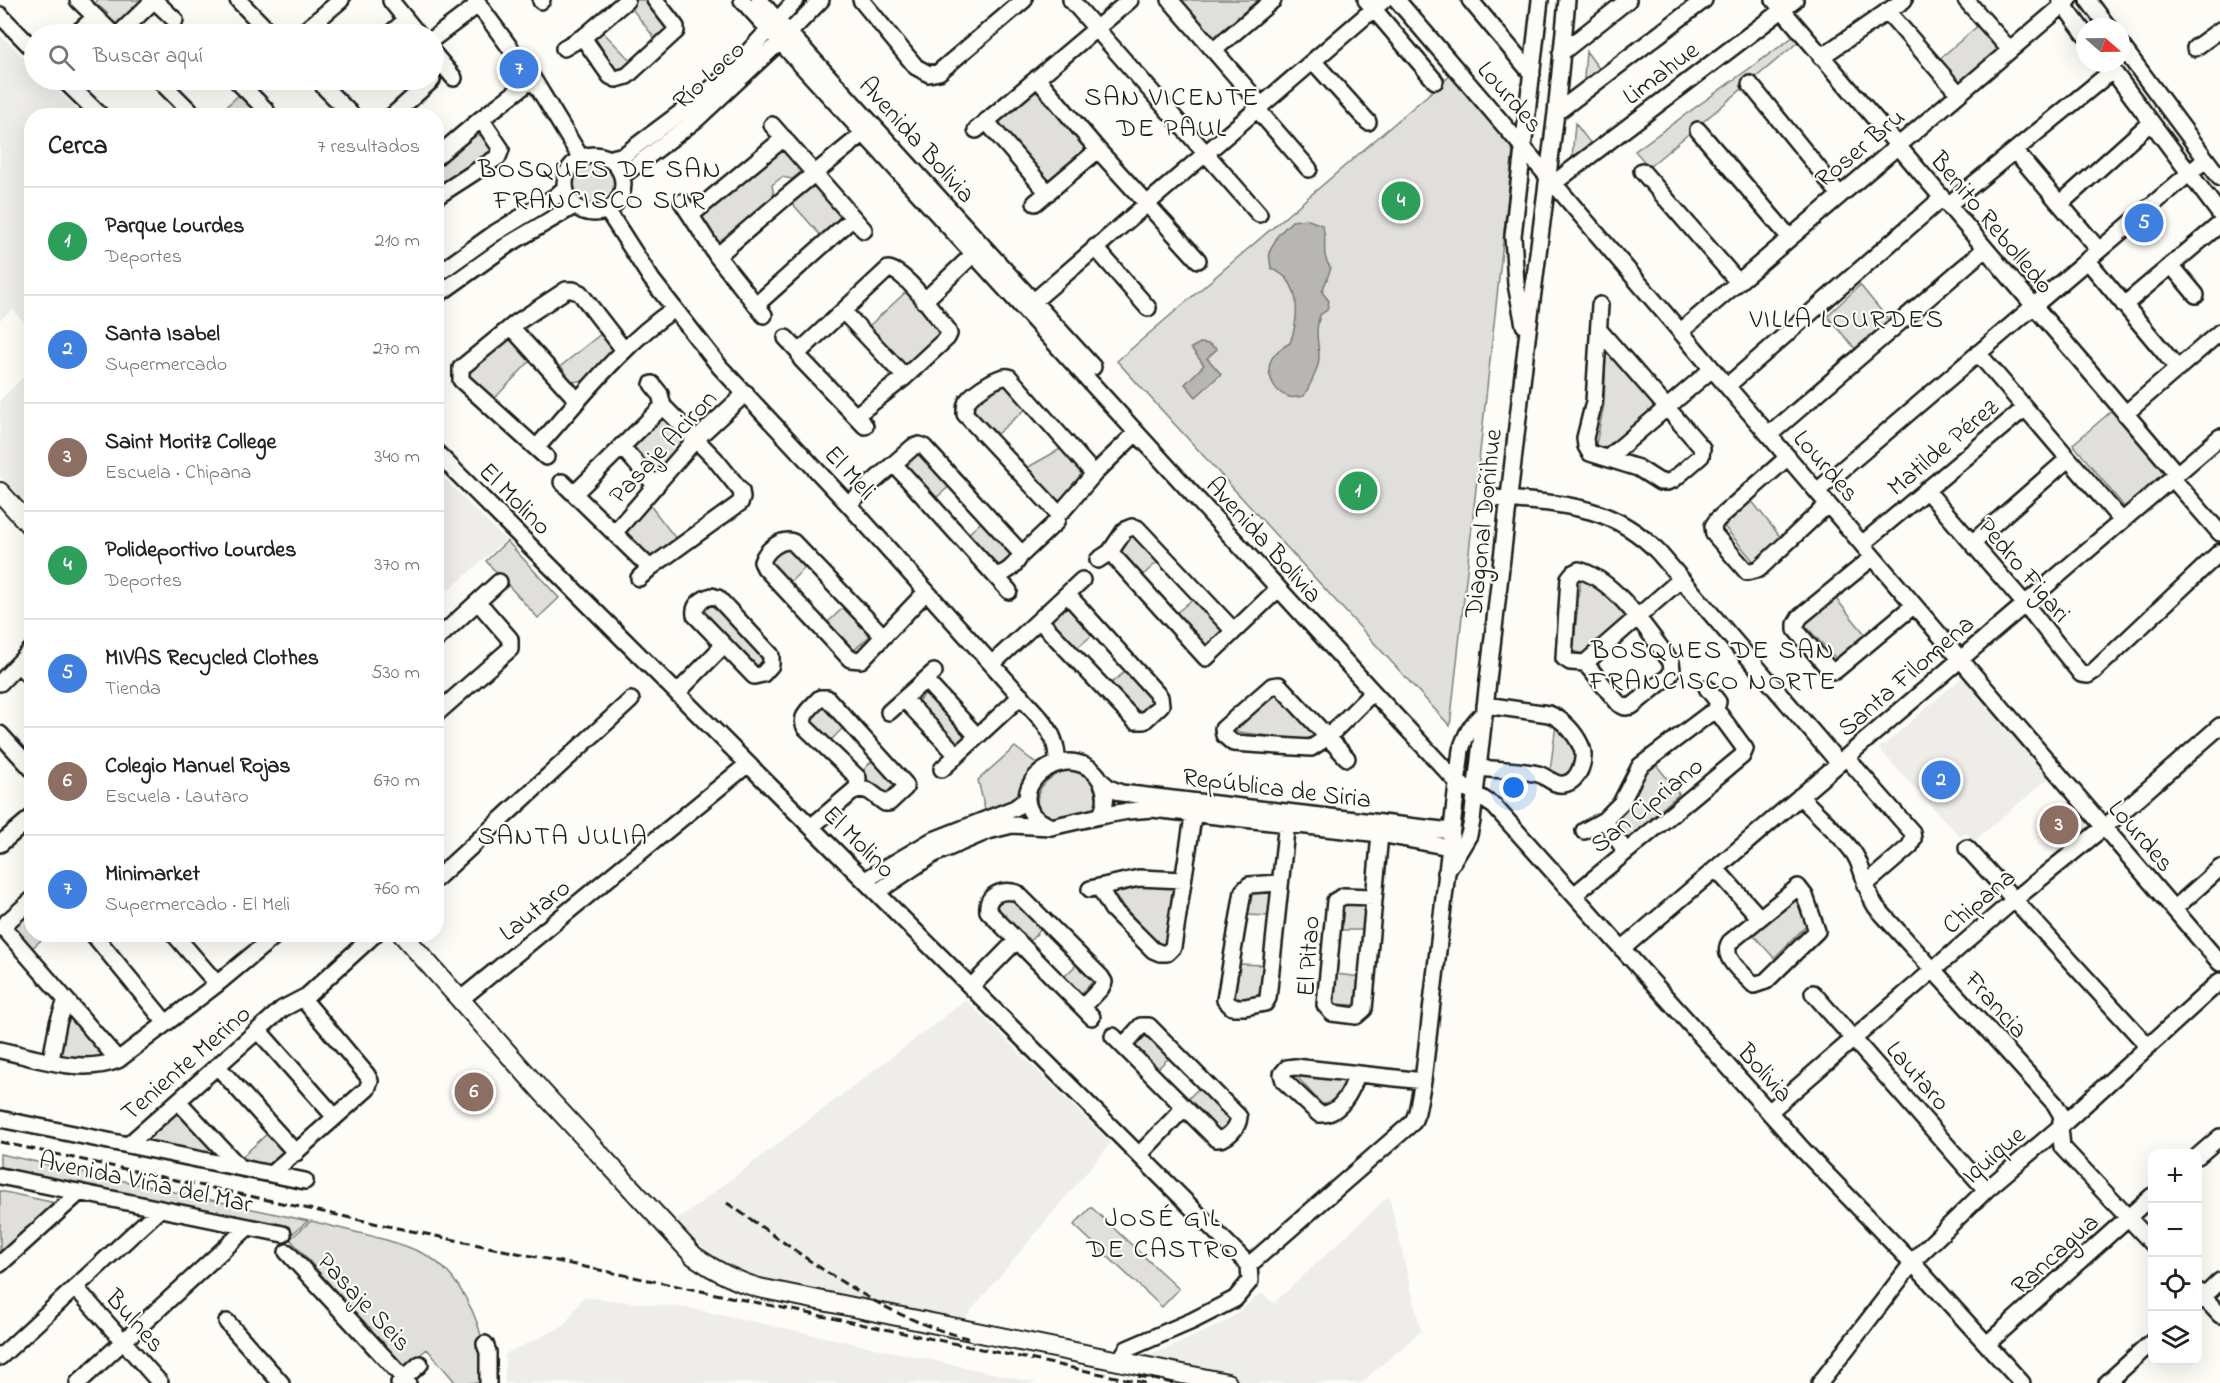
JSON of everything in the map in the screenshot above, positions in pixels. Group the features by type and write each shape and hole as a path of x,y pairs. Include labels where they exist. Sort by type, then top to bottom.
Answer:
{"main road":[{"path":"0,492 24,519"},
{"path":"409,942 544,1094 694,1256 717,1273 759,1288 1227,1383"}],"street":[{"path":"78,0 103,24"},
{"path":"129,24 154,0 175,20"},
{"path":"313,24 341,0"},
{"path":"564,48 586,35 627,0"},
{"path":"586,35 586,42 610,76 616,79 623,78 676,31 676,27 655,0"},
{"name":"Avenida Bolivia","path":"742,0 779,31 1029,305 1136,433 1277,590 1457,782 1475,794"},
{"name":"Avenida Bolivia","path":"759,0 779,31"},
{"name":"Río Loco","path":"622,176 697,119 779,31 796,0"},
{"name":"Río Loco","path":"608,159 624,155 675,119 779,31 821,0"},
{"path":"861,0 916,67 929,74 939,72 1024,0"},
{"path":"1071,0 1258,214"},
{"path":"1048,193 981,126 1130,0"},
{"path":"1170,0 1214,50 1309,170"},
{"name":"Lourdes","path":"1396,0 2220,963"},
{"path":"1470,0 1532,74"},
{"name":"Diagonal Doñihue","path":"1527,339 1516,285 1513,236 1540,0"},
{"name":"Diagonal Doñihue","path":"1446,873 1469,835 1475,794 1485,709 1501,499 1551,180 1567,0"},
{"path":"1562,53 1628,0"},
{"path":"1556,113 1704,0"},
{"name":"Limahue","path":"1551,180 1778,5 1795,0"},
{"path":"1821,57 1904,0"},
{"path":"1966,0 2010,50"},
{"path":"2088,0 2101,18"},
{"path":"242,1 262,24"},
{"path":"391,1 409,24"},
{"path":"1214,50 1269,1"},
{"path":"444,30 477,2 533,79 581,158"},
{"path":"2064,2 2076,20"},
{"name":"Roser Bru","path":"1681,331 2064,2"},
{"path":"1093,367 1029,305 1313,61 1375,3 1430,76 1448,59"},
{"name":"Benito Rebolledo","path":"1778,5 2126,414 2220,533"},
{"path":"1887,12 1959,94"},
{"path":"0,15 24,40"},
{"path":"87,24 95,16"},
{"path":"401,24 406,20"},
{"path":"2195,48 2220,30"},
{"path":"2130,57 2220,178"},
{"path":"1313,61 1368,122"},
{"path":"1727,386 1945,202 2015,151 2104,72"},
{"path":"2114,72 2220,214"},
{"path":"1037,78 1098,150 1198,260"},
{"path":"444,150 533,79"},
{"path":"1750,84 1840,195"},
{"path":"74,90 92,108"},
{"path":"170,90 187,108"},
{"path":"246,90 264,108"},
{"path":"327,90 345,108"},
{"path":"402,108 424,90"},
{"path":"444,192 501,153 501,149 481,119"},
{"path":"2060,204 2150,123"},
{"path":"682,202 717,256 760,310 858,224 772,125"},
{"path":"717,256 868,130"},
{"path":"1698,130 1790,238"},
{"path":"691,215 784,138"},
{"path":"1035,203 1098,150"},
{"path":"2015,151 2060,204 2124,305 2178,369"},
{"path":"594,155 608,159 618,168 622,176 621,194 616,202 608,210 591,213 574,206 565,188 568,170 581,158 594,155"},
{"path":"1817,491 2206,159"},
{"path":"1642,171 1738,282"},
{"path":"444,269 475,246 556,196 565,188"},
{"path":"444,290 502,248 574,206"},
{"name":"El Meli","path":"608,210 652,280 720,367 848,504 1050,731 1056,745 1057,763"},
{"path":"2124,305 2220,225"},
{"path":"1095,247 1148,308"},
{"path":"1769,435 1985,249"},
{"path":"924,301 978,250"},
{"path":"2171,265 2196,295"},
{"path":"799,352 888,269 898,272 949,334 905,378 859,413 854,413"},
{"path":"624,350 580,293 566,290 511,327 461,368 459,374 461,380 541,452 578,401 624,350 650,325 674,309"},
{"path":"1599,330 1702,448 1702,452 1673,480 1660,482 1638,468 1609,457 1590,453 1586,446 1594,402 1600,305"},
{"path":"843,311 905,378"},
{"path":"511,327 578,401"},
{"path":"2126,414 2220,332"},
{"path":"786,338 799,352 801,359 865,426"},
{"path":"1978,353 2121,521"},
{"path":"1609,457 1712,369"},
{"path":"1059,512 965,414 968,400 1000,377 1009,377 1094,474"},
{"path":"562,482 615,532 645,573 740,503 741,491 663,406 660,394 652,384"},
{"name":"Pasaje Aciron","path":"615,532 695,440 746,393"},
{"path":"575,493 663,406"},
{"name":"Matilde Pérez","path":"1862,544 2025,408"},
{"path":"995,575 1003,574 1018,561 1020,556 1056,522 1059,512 1064,510 1094,474 1136,433"},
{"name":"Santa Filomena","path":"1622,949 2220,437"},
{"path":"848,504 913,447 919,445 924,447 1019,551 1020,556"},
{"path":"621,446 656,486"},
{"path":"1788,457 1717,520 1713,526 1714,534 1747,572 1753,572 1759,569 1828,504"},
{"path":"1972,543 2068,459"},
{"name":"El Molino","path":"444,460 1249,1265"},
{"path":"894,464 1009,591"},
{"name":"Pedro Figari","path":"1926,490 2025,604 2081,674 2088,675 2094,671 2220,552"},
{"path":"1501,499 1572,506 1597,512 1620,521 1648,541 1843,760 1912,832 1913,839 1910,846 1865,885"},
{"path":"1234,631 1137,528 1132,526 1125,530 1104,556 1206,658 1277,590"},
{"path":"883,636 793,542 781,541 764,557 762,562 765,568 850,659 861,660 926,592"},
{"path":"1873,556 1800,617 1796,630 1830,670 1835,671 1874,641 1914,605"},
{"path":"1585,663 1619,704 1625,707 1632,706 1669,676 1672,670 1671,662 1637,618 1600,578 1579,570 1573,573 1569,578 1563,651 1564,658 1570,662 1585,663 1637,618 1681,579"},
{"path":"992,664 1082,580"},
{"path":"444,633 500,582"},
{"path":"1040,621 1135,721 1144,721 1161,705 1160,697 1067,594"},
{"path":"706,597 718,598 771,655 771,665 763,674 754,676 724,645 694,615 697,605 706,597"},
{"path":"444,707 510,649 510,639 478,602"},
{"path":"677,693 724,645"},
{"path":"0,683 24,658"},
{"path":"18,664 24,670"},
{"path":"889,712 930,676 977,736"},
{"path":"1347,758 1328,737 1279,685 1275,684 1223,729 1224,735 1233,743 1311,748 1328,737 1373,692"},
{"path":"1584,831 1604,820 1625,797 1640,766 1715,712 1718,702 1707,688"},
{"path":"942,769 1021,696"},
{"path":"827,698 905,784 905,788 885,803 869,791 858,788 858,778 805,727 802,721 804,715 820,699 827,698"},
{"path":"904,699 957,755"},
{"path":"444,872 631,700"},
{"path":"1478,768 1536,774 1563,784 1571,781 1576,775 1584,757 1573,733 1556,716 1485,709"},
{"name":"Diagonal Doñihue","path":"1249,1265 1406,1129 1417,1112 1423,1081 1461,750 1465,734 1485,709"},
{"name":"San Cipriano","path":"1574,895 1742,756 1745,749 1720,715 1715,712"},
{"name":"Chipana","path":"1769,1112 2220,726"},
{"path":"0,734 24,760"},
{"path":"865,880 931,841 1015,808 1027,799 1036,776 1050,765 1064,762 1081,765 1095,773 1101,781 1106,801 1100,816 1051,827 1012,825 988,831 934,854 877,892"},
{"name":"Lautaro","path":"461,999 748,764"},
{"name":"República de Siria","path":"1101,781 1109,788 1122,793 1195,807 1380,828 1451,831"},
{"path":"811,827 858,788"},
{"name":"Bolivia","path":"1475,794 1494,806 1804,1151 2022,1383"},
{"name":"Francia","path":"1800,796 1853,852 1876,907 2055,1104 2062,1116 2060,1127 2062,1147 2148,1239"},
{"path":"1027,799 1031,814 1051,827"},
{"path":"1183,880 1139,878 1094,888 1153,950 1167,953 1173,947 1195,807"},
{"name":"República de Siria","path":"1100,816 1142,809 1195,807"},
{"path":"1280,883 1249,885 1243,891 1225,1000 1232,1006 1260,1005 1268,998 1288,818"},
{"path":"1604,820 1626,852"},
{"path":"3,837 24,823"},
{"name":"República de Siria","path":"1380,828 1449,847"},
{"name":"El Pitao","path":"1374,897 1344,896 1335,901 1325,1005 1332,1013 1356,1016 1364,1009 1374,897 1380,828"},
{"path":"1967,848 2148,1046"},
{"path":"1716,868 1759,918"},
{"path":"2174,909 2220,868"},
{"path":"1798,887 1805,896 1817,931 1766,981 1754,984 1727,956 1726,948 1759,918 1798,887"},
{"path":"1002,892 1017,892 1101,977 1104,982 1088,1011 1017,940 988,910 987,903 991,897 1002,892"},
{"path":"24,907 1,927 118,1060"},
{"path":"971,987 1017,940"},
{"path":"100,942 166,1023"},
{"path":"181,942 217,984"},
{"path":"0,1050 91,1067 118,1060 267,942"},
{"name":"Teniente Merino","path":"0,1119 128,1145 258,1030 288,1005 303,999 366,942"},
{"name":"Iquique","path":"1820,1383 1911,1263 1986,1190 2060,1127 2220,981"},
{"name":"Lautaro","path":"1813,993 1855,1038 1986,1190"},
{"path":"271,1174 367,1089 370,1081 303,999"},
{"path":"51,1060 58,1023 66,1000"},
{"path":"1142,1026 1149,1026 1239,1117 1238,1122 1225,1138 1216,1139 1184,1108 1118,1041 1142,1026"},
{"path":"258,1030 335,1117"},
{"path":"217,1066 296,1153"},
{"path":"1357,1074 1352,1090 1341,1104 1325,1115 1319,1114 1284,1081 1282,1074 1287,1068 1295,1067 1423,1081"},
{"path":"178,1101 239,1167"},
{"path":"1139,1155 1184,1108"},
{"path":"2202,1153 2220,1137"},
{"path":"128,1145 305,1181"},
{"name":"Avenida Viña del Mar","path":"0,1176 283,1234"},
{"path":"0,1264 80,1192"},
{"name":"Rancagua","path":"1987,1344 2148,1200"},
{"path":"0,1357 160,1209"},
{"path":"78,1383 248,1227"},
{"name":"Pasaje Seis","path":"287,1252 404,1382"},
{"path":"1121,1362 1127,1349 1192,1321 1235,1299 1250,1281 1249,1265"},
{"path":"2202,1295 2220,1281"},
{"name":"Bulnes","path":"76,1288 160,1383"},
{"path":"2202,1300 2220,1315"},
{"path":"227,1322 282,1383"},
{"path":"485,1344 488,1352 488,1383"},
{"path":"2107,1383 2148,1346"},
{"path":"404,1382 420,1364"}],"shaded area":[{"path":"98,0 146,0 123,24 108,24 106,22 107,13 93,5"},
{"path":"636,0 650,0 673,26 656,40 629,5"},
{"path":"1182,0 1258,0 1214,37"},
{"path":"1980,24 2003,48 1959,88 1937,61"},
{"path":"601,30 633,63 625,72 615,69 594,36"},
{"path":"0,34 24,58 24,90 57,90 76,108 24,108 24,323 13,309 0,320"},
{"path":"1793,37 1798,42 1649,167 1635,151"},
{"path":"1586,51 1603,74 1583,91"},
{"path":"1451,75 1513,150 1450,726 1117,361"},
{"path":"1040,88 1092,149 1048,186 995,126"},
{"path":"241,93 258,108 225,108"},
{"path":"1575,123 1591,144 1572,159"},
{"path":"470,132 482,136 494,154 444,186 444,156"},
{"path":"783,145 802,171 792,179 782,177 772,185 775,201 720,248 699,217"},
{"path":"595,162 610,168 616,183 610,198 595,204 580,198 574,183 580,168"},
{"path":"814,184 846,220 823,238 791,202"},
{"path":"1306,219 1322,225 1324,231 1327,263 1331,268 1322,292 1329,301 1327,310 1320,315 1318,321 1319,359 1315,374 1304,396 1291,397 1284,395 1275,387 1269,369 1274,356 1290,343 1296,319 1296,302 1287,279 1271,268 1269,253 1278,235 1292,221"},
{"path":"1860,285 1892,324 1858,352 1827,316"},
{"path":"907,291 945,333 906,369 869,326"},
{"path":"602,333 615,350 588,380 571,382 561,366"},
{"path":"510,335 531,360 495,398 466,373"},
{"path":"1200,343 1209,344 1217,349 1207,358 1221,374 1196,397 1185,384 1204,365 1191,348"},
{"path":"1606,345 1656,405 1613,447 1604,450 1598,448 1596,444 1604,405"},
{"path":"24,377 24,503 0,476 0,400"},
{"path":"1006,380 1028,407 997,434 971,407"},
{"path":"660,409 690,441 654,479 624,446"},
{"path":"2114,409 2169,474 2126,509 2073,444"},
{"path":"1064,447 1086,473 1073,486 1061,506 1023,470"},
{"path":"921,451 952,484 936,498 906,465"},
{"path":"444,478 505,540 449,590 444,585"},
{"path":"1751,500 1782,539 1755,563 1722,524"},
{"path":"649,504 677,540 651,559 622,531"},
{"path":"986,518 1017,553 1001,567 968,534"},
{"path":"1134,528 1163,557 1143,575 1120,550"},
{"path":"507,541 559,598 538,618 486,561"},
{"path":"787,542 808,565 789,583 767,558"},
{"path":"1581,577 1606,592 1628,619 1587,655 1573,651"},
{"path":"1833,595 1869,639 1841,664 1803,623"},
{"path":"1194,598 1227,630 1205,649 1175,614"},
{"path":"710,600 765,659 755,670 698,611"},
{"path":"1067,603 1096,632 1077,648 1050,618"},
{"path":"846,605 872,634 854,650 828,622"},
{"path":"1128,669 1155,699 1136,716 1108,686"},
{"path":"1967,673 2055,773 1974,841 1966,833 1960,837 1879,749"},
{"path":"1273,686 1316,734 1307,741 1231,731"},
{"path":"928,691 970,734 956,748 915,704"},
{"path":"826,702 846,725 831,740 807,720"},
{"path":"1556,724 1578,747 1579,764 1563,781 1550,772"},
{"path":"1015,747 1037,764 1021,799 985,810 978,780"},
{"path":"876,756 902,784 885,796 861,773"},
{"path":"1655,763 1679,794 1625,841 1609,822 1638,781"},
{"path":"1068,770 1084,774 1099,788 1097,812 1057,821 1042,817 1038,809 1038,794 1046,781"},
{"path":"1139,880 1175,885 1164,951 1109,890"},
{"path":"1251,885 1274,887 1270,916 1246,915"},
{"path":"1795,888 1797,903 1808,924 1774,958 1748,929"},
{"path":"1017,894 1045,925 1030,941 991,905"},
{"path":"1343,901 1369,902 1366,930 1342,930"},
{"path":"24,917 24,941 12,928"},
{"path":"25,942 39,942 31,949"},
{"path":"1079,962 1096,978 1080,995 1063,978"},
{"path":"1238,964 1266,965 1262,995 1235,1002"},
{"path":"1336,974 1361,977 1359,1005 1332,1004"},
{"path":"966,1000 1111,1143 964,1319 738,1273 713,1256 673,1221 690,1211"},
{"path":"67,1012 101,1049 100,1058 84,1061 58,1054"},
{"path":"1149,1033 1171,1056 1154,1072 1132,1049"},
{"path":"1292,1071 1350,1078 1339,1102 1325,1108"},
{"path":"1202,1085 1235,1118 1216,1136 1184,1103"},
{"path":"178,1109 224,1159 144,1141"},
{"path":"270,1131 288,1150 267,1164 242,1157"},
{"path":"0,1154 308,1221 293,1233 0,1172"},
{"path":"0,1191 60,1204 0,1258"},
{"path":"1389,1196 1421,1331 1361,1383 1249,1383 1146,1362 1143,1358 1145,1355 1166,1349 1226,1322 1260,1294 1274,1303"},
{"path":"1091,1207 1179,1289 1162,1307 1074,1225"},
{"path":"311,1221 400,1244 437,1262 456,1283 472,1310 482,1338 485,1383 456,1383 427,1349 404,1368 290,1239"},
{"path":"583,1297 694,1309 1038,1383 505,1383 505,1354 564,1326"}],"railway":[{"path":"0,1142 397,1228 1145,1383"},
{"path":"727,1203 813,1263 872,1300 935,1328 968,1338"},
{"path":"1138,1376 1173,1383"}],"place":[{"name":"Minimarket","path":"519,69"},
{"name":"Polideportivo Lourdes","path":"1401,201"},
{"name":"MIVAS Recycled Clothes","path":"2144,223"},
{"name":"Parque Lourdes","path":"1358,491"},
{"name":"Santa Isabel","path":"1941,780"},
{"name":"Saint Moritz College","path":"2059,825"},
{"name":"Colegio Manuel Rojas","path":"474,1092"}],"district":[{"name":"SAN VICENTE DE PAUL","path":"1172,112"},
{"name":"BOSQUES DE SAN FRANCISCO SUR","path":"600,184"},
{"name":"VILLA LOURDES","path":"1847,318"},
{"name":"BOSQUES DE SAN FRANCISCO NORTE","path":"1713,664"},
{"name":"SANTA JULIA","path":"563,835"},
{"name":"JOSÉ GIL DE CASTRO","path":"1163,1232"}]}
